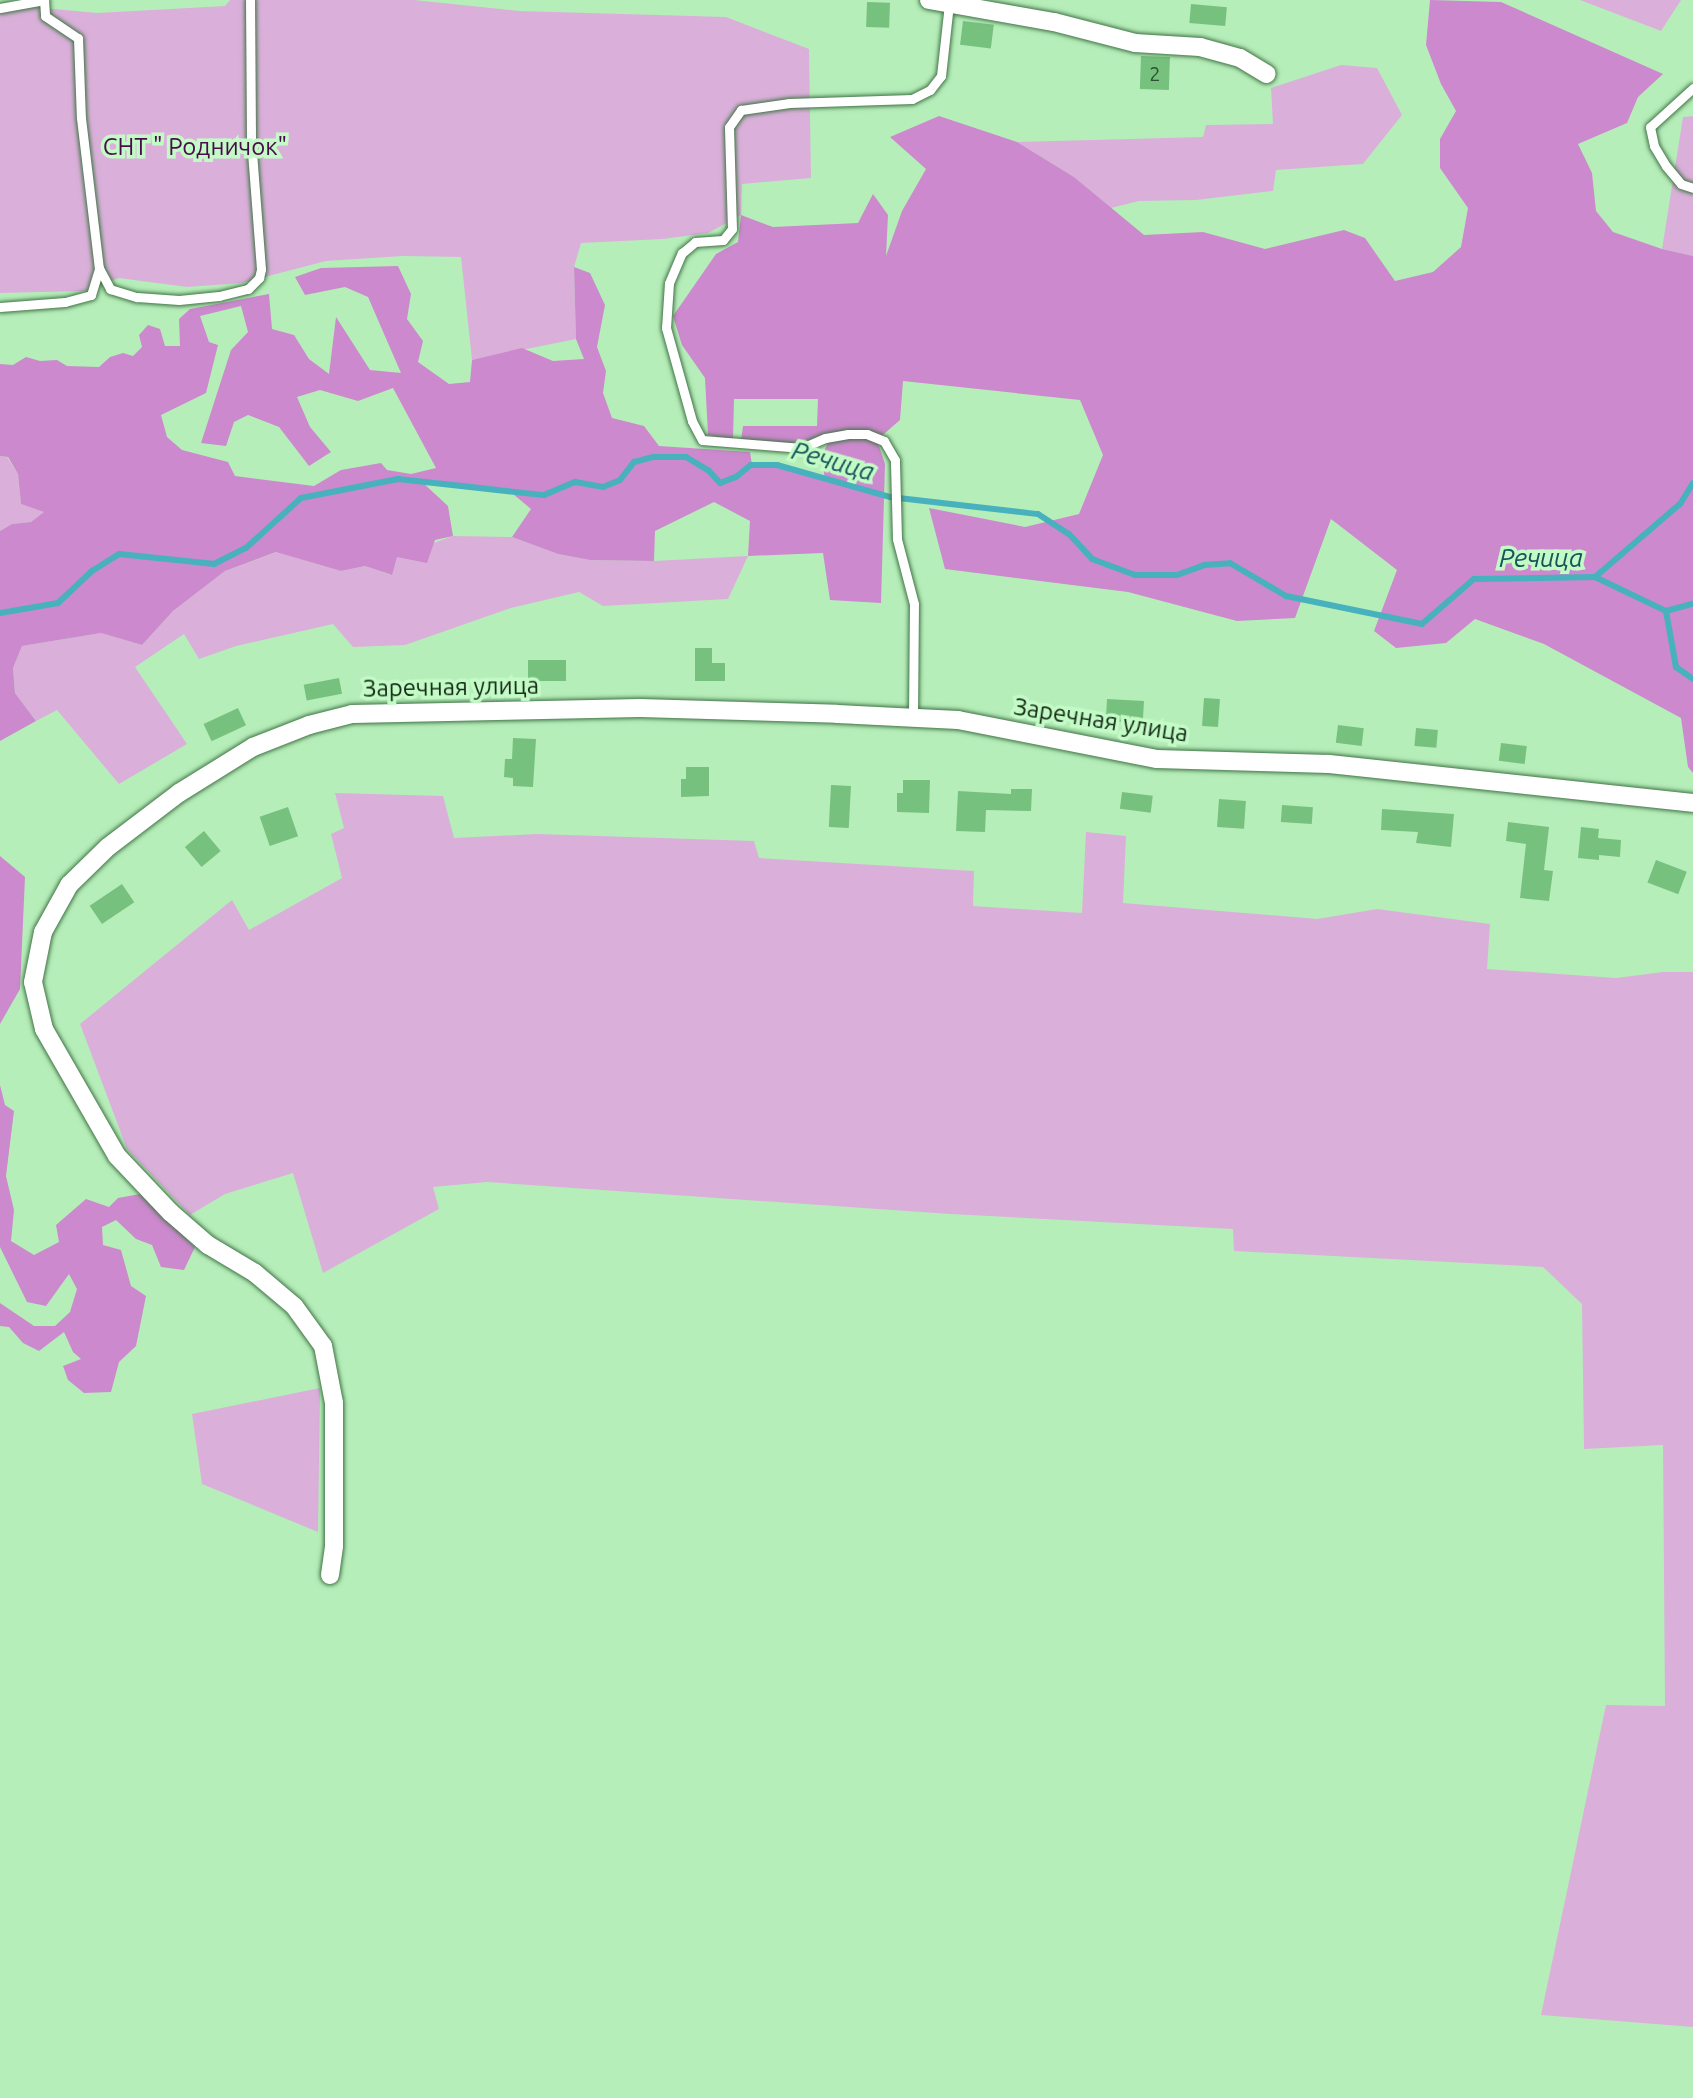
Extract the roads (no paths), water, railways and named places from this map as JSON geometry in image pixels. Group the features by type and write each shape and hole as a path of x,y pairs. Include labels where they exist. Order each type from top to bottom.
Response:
{"street":[{"path":"929,0 1054,22 1135,43 1200,47 1240,58 1267,74"},
{"name":"Заречная улица","path":"330,1575 334,1546 334,1403 323,1346 294,1306 255,1273 208,1245 170,1212 117,1156 44,1029 33,982 43,932 69,885 108,847 179,793 253,747 309,725 352,714 640,708 913,718 958,720 1157,759 1329,764 1693,803"}],"lane":[{"path":"0,8 44,0 45,16 78,38 81,118 99,268 110,289 137,297 165,299 219,296 248,289 259,278 263,262 251,139 250,0"},
{"path":"913,718 914,604 897,539 895,460 884,441 867,434 825,438 802,448 702,440 692,421 666,328 669,283 682,253 695,242 723,240 732,229 729,127 741,110 789,103 912,99 930,90 941,76 949,4"},
{"path":"1693,88 1650,127 1654,146 1666,166 1681,184 1693,188"},
{"path":"0,307 65,302 91,295 99,268"}],"waterway":[{"name":"Речица","path":"0,613 58,603 92,571 119,554 214,564 246,548 301,498 398,479 544,495 575,482 603,487 620,480 634,462 653,457 686,457 708,470 720,483 736,477 751,465 777,465 890,497 1038,514 1069,534 1092,559 1135,575 1177,575 1204,565 1230,563 1286,596 1422,624 1474,579 1595,577 1666,611 1693,604"},
{"path":"1595,577 1680,504 1693,483"},
{"name":"Речица","path":"1666,611 1676,667 1693,679"}],"park label":[{"name":"СНТ \" Родничок\"","path":"195,147"}]}
